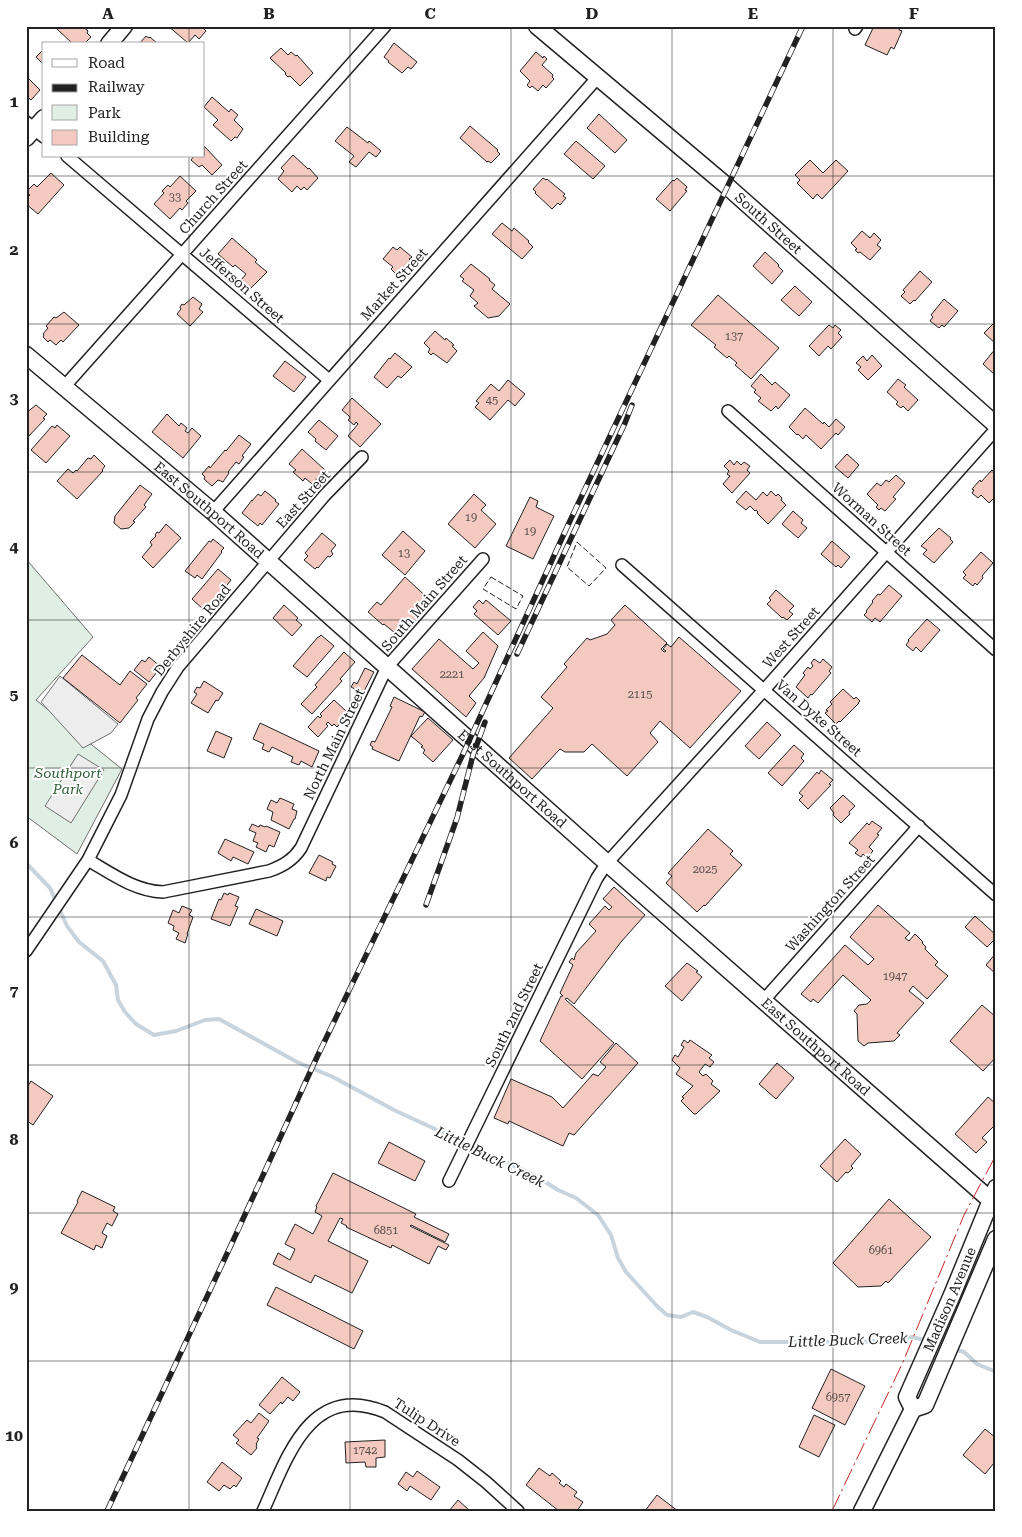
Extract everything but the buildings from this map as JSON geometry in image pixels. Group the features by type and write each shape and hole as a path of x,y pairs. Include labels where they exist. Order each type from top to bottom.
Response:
{"main road":[{"path":"111,42 124,26"},
{"name":"South Street","path":"537,26 728,187 996,425"},
{"name":"East Southport Road","path":"26,355 213,512 763,1001 994,1198"},
{"name":"Madison Avenue","path":"913,1410 907,1397 994,1198"},
{"name":"Madison Avenue","path":"862,1511 913,1410 925,1405 996,1239"}],"street":[{"name":"Church Street","path":"64,387 385,26"},
{"name":"Market Street","path":"213,512 598,77"},
{"name":"Jefferson Street","path":"68,158 329,380"},
{"name":"Worman Street","path":"728,410 996,650"},
{"name":"West Street","path":"608,863 996,429"},
{"name":"East Street","path":"268,561 325,495 362,458"},
{"name":"South Main Street","path":"387,667 483,559"},
{"name":"Derbyshire Road","path":"26,951 88,860 116,806 146,724 165,687 189,652 268,561"},
{"name":"Van Dyke Street","path":"622,565 996,894"},
{"name":"North Main Street","path":"88,860 146,891 166,892 278,868 286,864 301,848 387,667"},
{"name":"Washington Street","path":"763,1001 919,826"},
{"name":"South 2nd Street","path":"449,1181 597,878 608,863"},
{"name":"Tulip Drive","path":"263,1511 293,1446 308,1427 326,1413 342,1406 358,1405 385,1412 458,1460 518,1511"}],"green space":[{"name":"Southport Park","path":"26,559 93,637 36,700 122,769 77,854 26,816"}],"shaded area":[{"path":"60,676 118,724 111,733 83,748 41,702"},
{"path":"78,754 104,770 71,823 45,806"}],"waterway":[{"name":"Little Buck Creek","path":"26,863 50,888 67,926 79,942 103,961 116,985 118,1000 125,1012 136,1024 154,1035 176,1031 205,1020 219,1019 297,1062 333,1077 394,1110 536,1176 558,1190 576,1198 598,1215 611,1235 618,1258 626,1272 667,1315 681,1317 693,1312 760,1342 864,1342 912,1337 928,1341"},
{"name":"Little Buck Creek","path":"953,1349 964,1352 977,1364 996,1372"}],"railway":[{"path":"107,1511 317,1057 463,754 569,523 803,26"},
{"path":"517,654 632,405"},
{"path":"426,905 457,818 473,755 485,722"}],"fence":[{"path":"577,542 606,568 589,586 567,567 577,542"},
{"path":"491,577 523,596 516,609 483,589 491,577"}],"power":[{"path":"832,1511 903,1362 964,1215 996,1155"}]}
